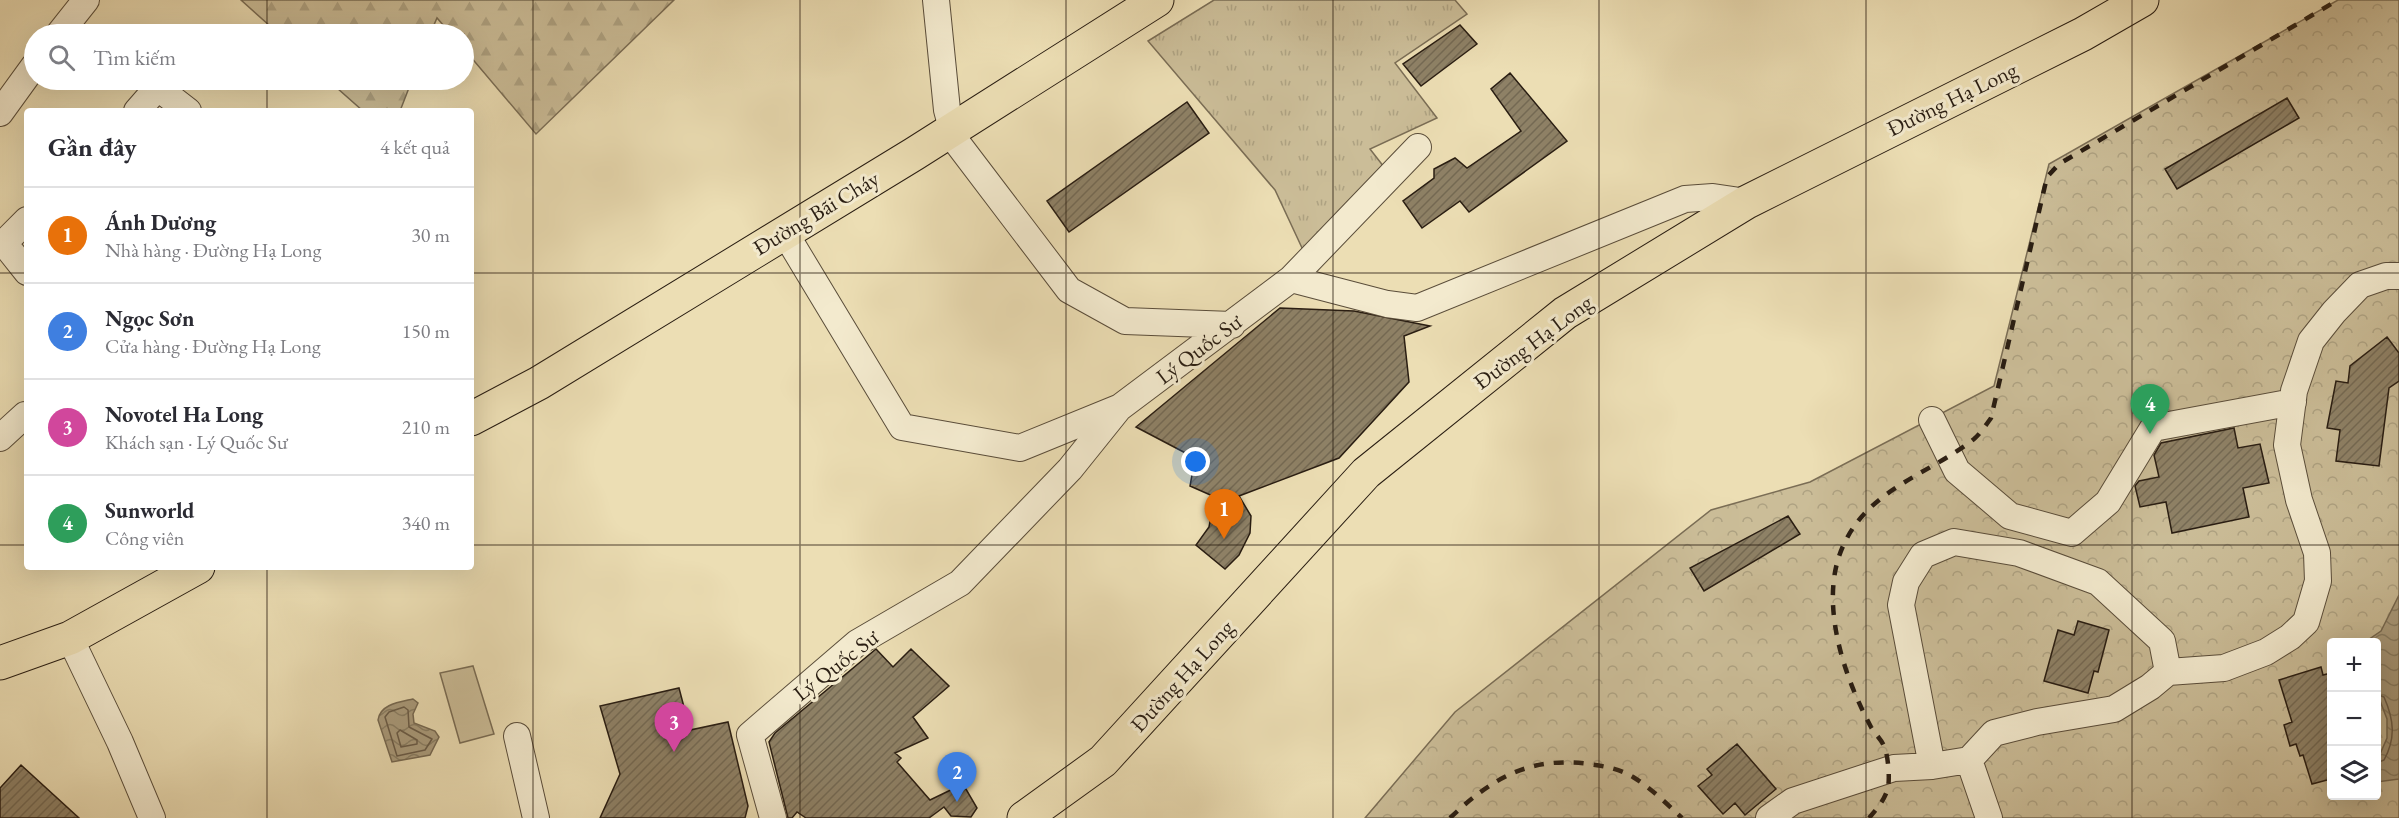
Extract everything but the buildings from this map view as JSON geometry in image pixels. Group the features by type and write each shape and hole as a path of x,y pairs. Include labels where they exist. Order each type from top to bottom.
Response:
{"main road":[{"name":"Đường Bãi Cháy","path":"474,417 539,383 1157,0"},
{"name":"Đường Hạ Long","path":"1025,817 1103,762 1366,472 1565,313 1747,202 2083,34 2142,0"},
{"path":"4,655 70,638 188,570"}],"street":[{"path":"74,24 86,0"},
{"path":"936,0 947,110 958,145 1069,290 1125,321 1232,325"},
{"path":"0,113 24,80"},
{"path":"139,108 149,90"},
{"path":"162,90 184,108"},
{"name":"Lý Quốc Sư","path":"773,818 750,735 857,643 960,583 1070,469 1119,408 1291,279 1418,147"},
{"path":"1291,279 1387,304 1417,308 1685,200 1713,197 1747,202"},
{"path":"24,223 2,242 24,268"},
{"path":"785,232 902,427 1020,447 1119,408"},
{"path":"1769,818 1793,801 1894,768 1932,766 1969,760 1994,733 2037,722 2114,709 2150,687 2168,672 2224,668 2266,651 2290,637 2306,622 2318,581 2317,553 2299,500 2287,445 2293,402 2311,341 2360,285 2386,276 2399,276"},
{"path":"1932,420 1957,471 2010,516 2072,533 2108,502 2153,428 2293,402"},
{"path":"0,438 24,416"},
{"path":"1932,766 1901,605 1906,582 1923,555 1954,543 2019,553 2098,582 2162,641 2168,672"},
{"path":"70,638 120,742 152,818"},
{"path":"516,736 536,818"},
{"path":"1969,760 1989,818"}],"green space":[{"path":"241,0 674,0 536,134 474,61 474,24 442,24 437,18 434,24 268,24"},
{"path":"1214,0 1455,0 1467,14 1395,63 1437,118 1370,149 1384,167 1303,250 1275,190 1148,41"},
{"path":"2338,0 2399,0 2399,818 1365,818 1455,712 1711,510 1810,482 1994,386 2049,164"},
{"path":"339,90 408,90 401,108 360,108"},
{"path":"473,666 494,734 460,743 440,673"}],"water":[{"path":"2399,595 2399,779 2381,781 2381,752 2387,738 2387,719 2381,703 2381,638 2371,638 2381,631"},
{"path":"413,699 418,703 413,714 414,723 435,731 439,737 430,755 392,762 378,720 382,710 387,707"}],"railway":[{"path":"1869,818 1887,791 1888,760 1883,743 1871,727 1851,684 1843,660 1833,610 1833,586 1837,562 1857,522 1871,507 1887,494 1974,439 1991,418 2047,177 2059,164 2338,0"},
{"path":"1450,818 1481,792 1513,773 1548,763 1568,762 1600,766 1628,774 1640,781 1682,818"}],"place":[{"name":"Sunworld","path":"2150,434"},
{"name":"Ánh Dương","path":"1224,539"},
{"name":"Novotel Ha Long","path":"674,752"},
{"name":"Ngọc Sơn","path":"957,802"}]}
